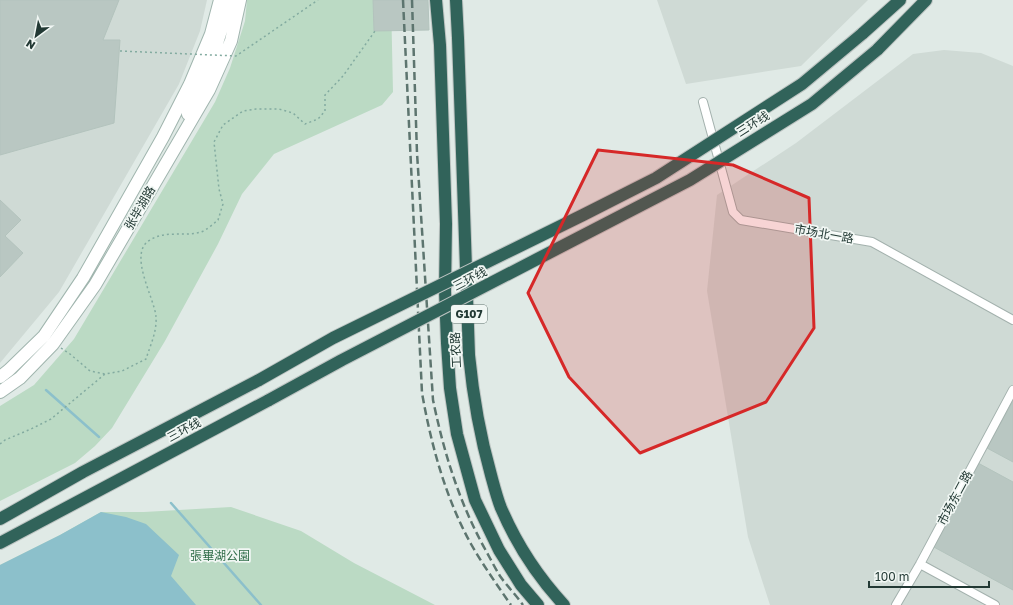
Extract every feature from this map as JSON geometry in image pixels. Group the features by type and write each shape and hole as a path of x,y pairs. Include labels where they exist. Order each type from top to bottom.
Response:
{"highway":[{"name":"工农路","path":"436,0 440,45 446,224 445,291 447,343 450,388 457,434 475,500 498,550 521,585 538,605"},
{"name":"工农路","path":"456,0 469,355 472,391 484,450 500,507 524,553 564,605"},
{"name":"三环线","path":"0,519 83,472 258,380 333,338 656,178 802,84 900,0"},
{"name":"三环线","path":"0,543 349,356 690,180 812,104 877,50 926,0"}],"main road":[{"name":"张毕湖路","path":"0,377 44,336 84,278 190,84 211,34 220,0"},
{"path":"180,140 189,111 219,40 230,0"},
{"name":"张毕湖路","path":"0,392 20,378 54,344 95,285 209,90 231,41 240,0"}],"street":[{"name":"市场北一路","path":"703,102 733,212 741,220 872,242 1013,320"},
{"name":"市场东二路","path":"896,605 920,564 1013,390"},
{"path":"920,564 995,605"}],"path":[{"path":"120,51 236,56 318,0"},
{"path":"54,344 70,354 90,371 105,374 122,371 146,359 155,332 156,317 142,268 141,250 148,240 160,235 179,235 202,232 218,220 223,204 218,182 214,142 223,125 243,111 256,109 279,109 294,114 305,124 318,119 324,111 326,95 343,76 375,31"},
{"path":"0,444 5,440 51,419 105,374"}],"highlighted area":[{"path":"598,150 733,165 809,198 814,328 766,402 640,453 569,377 528,293"}],"shaded area":[{"path":"0,0 207,0 200,31 179,84 59,292 0,363"},
{"path":"657,0 868,0 801,66 686,84"},
{"path":"944,50 981,53 1013,66 1013,605 770,605 748,537 707,291 717,195 796,143 913,54"}],"green space":[{"path":"247,0 391,0 393,92 382,105 274,154 242,194 218,244 165,341 112,428 95,446 75,463 0,501 0,406 34,385 74,339 215,102 230,68 245,21"},
{"name":"張畢湖公園","path":"231,507 301,531 354,563 435,605 0,605 0,565 60,535 101,512 144,512"}],"water":[{"path":"101,512 126,517 146,524 179,555 171,576 196,605 0,605 0,565 60,535"}],"building":[{"path":"0,0 119,0 103,40 120,40 114,123 0,155"},
{"path":"373,0 428,0 429,30 374,31"},
{"path":"0,200 21,220 5,236 23,253 0,277"},
{"path":"1013,401 1013,462 987,448"},
{"path":"978,463 1013,482 1013,590 932,546"}],"waterway":[{"path":"46,390 99,437"},
{"path":"171,503 261,605"}],"railway":[{"path":"403,0 422,393 430,432 446,489 471,544 511,605"},
{"path":"412,0 417,153 433,400 447,458 467,513 498,573 523,605"}]}
